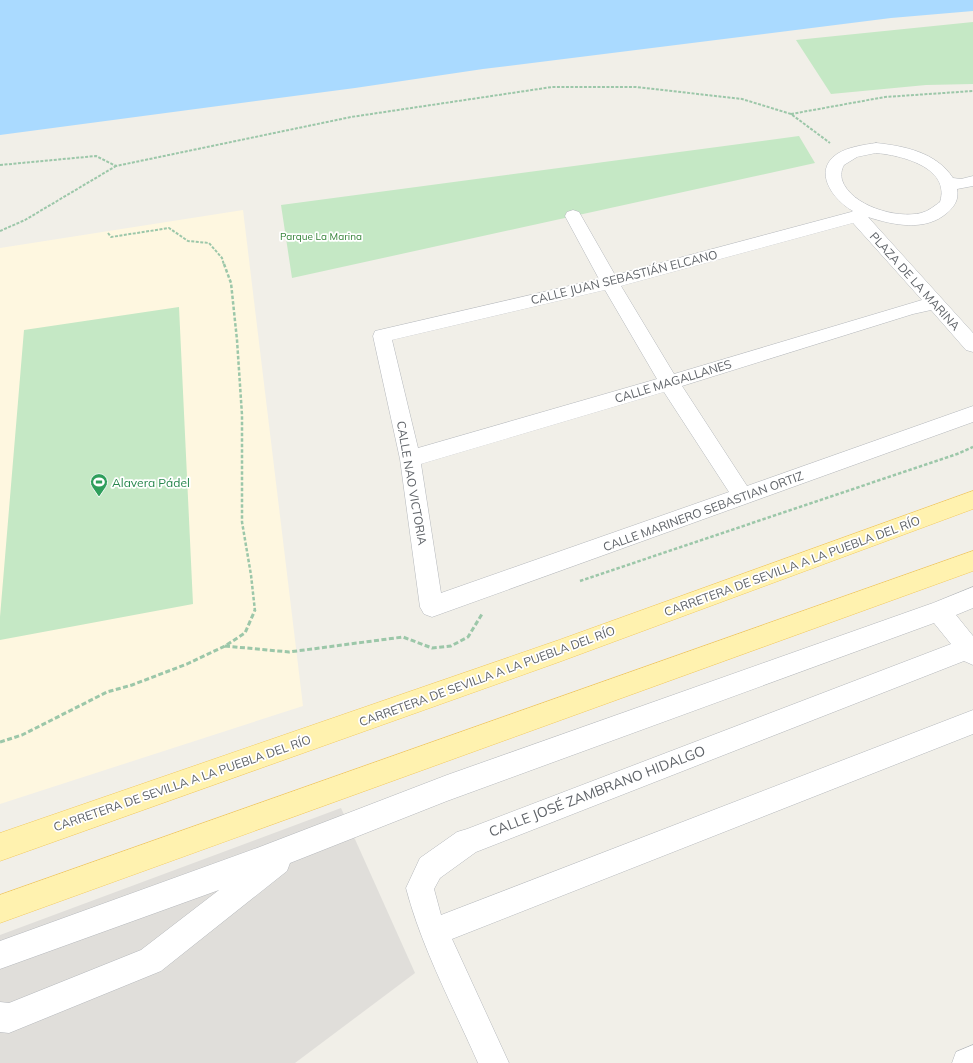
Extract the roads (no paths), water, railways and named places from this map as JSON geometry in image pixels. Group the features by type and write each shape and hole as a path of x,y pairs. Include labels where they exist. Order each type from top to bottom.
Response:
{"main road":[{"name":"CARRETERA DE SEVILLA A LA PUEBLA DEL RÍO","path":"0,847 559,651 973,500"},
{"path":"0,910 973,561"}],"street":[{"path":"876,148 912,154 964,186 950,194 946,205 936,213 921,218 902,220 860,213 839,192 834,182 834,171 838,162 846,155 860,150 876,148"},
{"name":"CALLE JUAN SEBASTIÁN ELCANO","path":"382,336 609,283 860,213"},
{"name":"PLAZA DE LA MARINA","path":"860,213 973,346"},
{"path":"573,216 609,283 669,383 729,472 744,497"},
{"name":"CALLE MAGALLANES","path":"410,459 669,383 912,308 936,303"},
{"name":"CALLE NAO VICTORIA","path":"382,336 410,459 432,608"},
{"name":"CALLE MARINERO SEBASTIAN ORTIZ","path":"432,608 973,414"},
{"path":"0,955 294,848 447,788 939,612 973,597"},
{"path":"939,612 972,650"},
{"name":"CALLE JOSÉ ZAMBRANO HIDALGO","path":"494,1063 428,917 420,888 430,868 467,842 972,650"},
{"path":"434,932 973,722"},
{"path":"0,1017 9,1018 151,961 294,848"},
{"path":"967,1063 973,1060"}],"water":[{"path":"0,0 973,0 973,11 891,18 483,69 355,88 0,135"}],"place":[{"name":"Alavera Pádel","path":"99,497"}],"park label":[{"name":"Parque La Marina","path":"321,236"}]}
